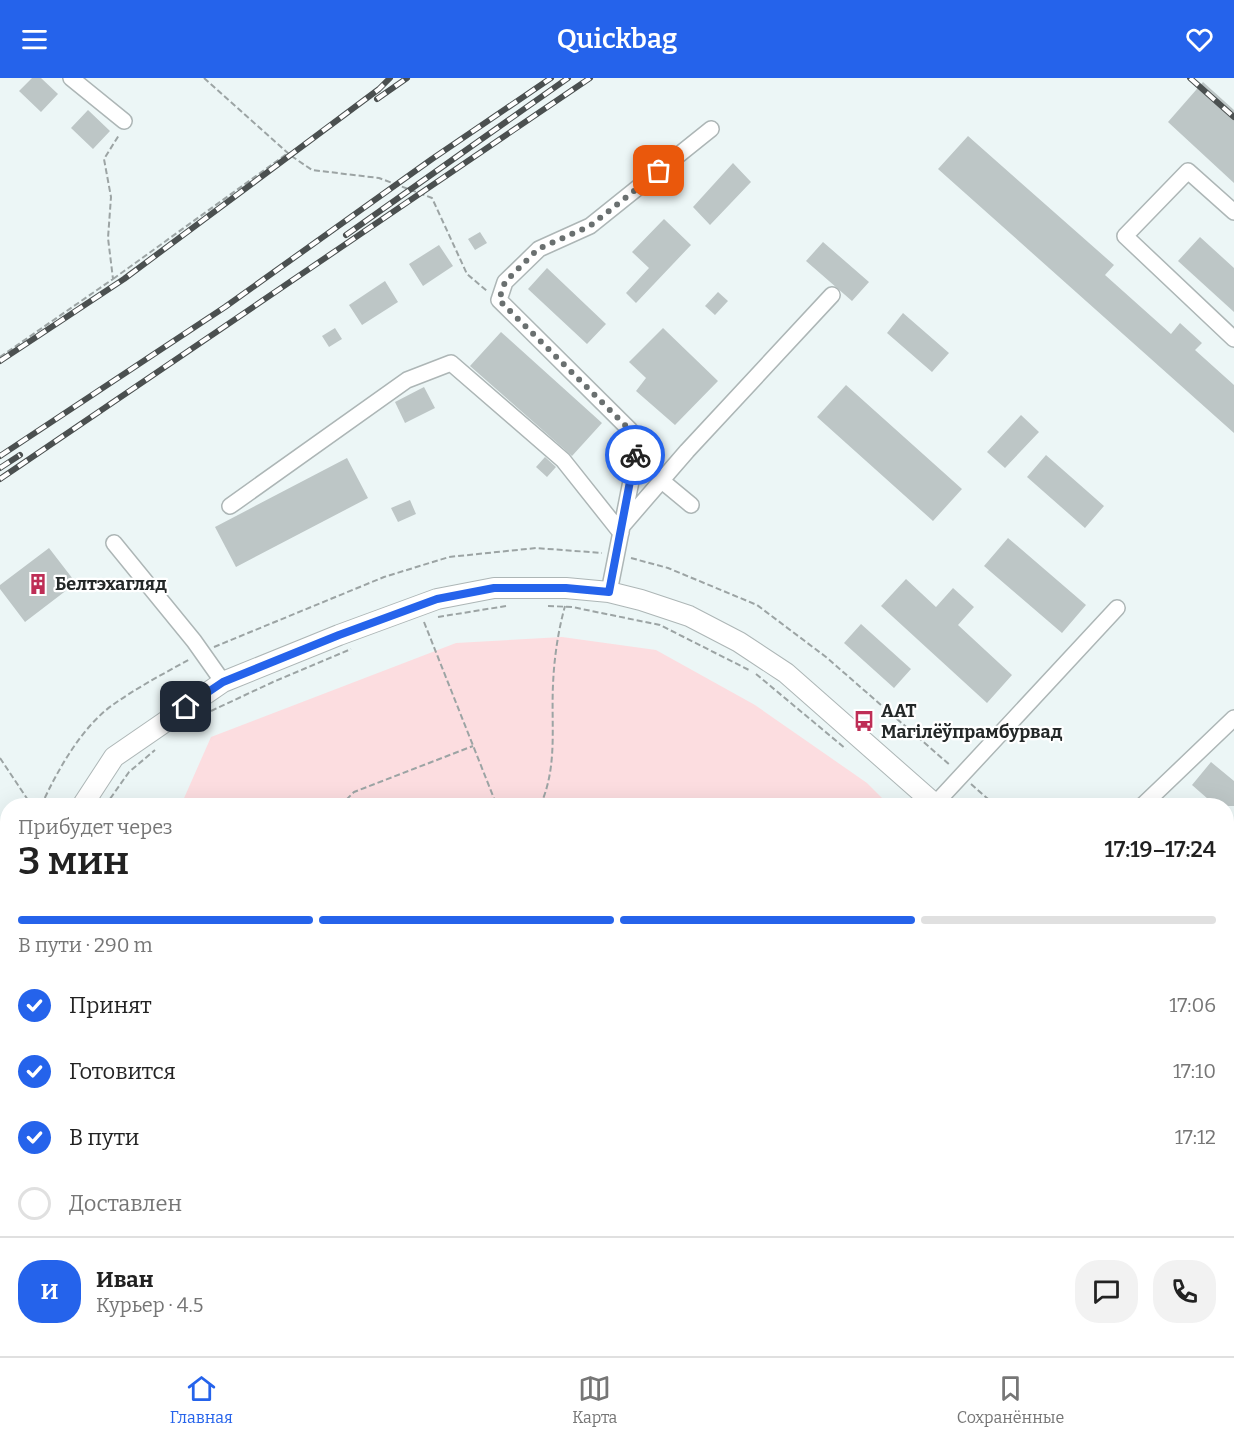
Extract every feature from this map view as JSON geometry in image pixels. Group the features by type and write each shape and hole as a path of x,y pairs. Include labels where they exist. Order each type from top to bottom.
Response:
{"main road":[{"path":"87,798 114,757 223,682 339,635 437,599 494,588 566,588 609,592 641,600 689,616 739,642 786,674 928,798"}],"street":[{"path":"71,78 124,122"},
{"path":"609,592 636,456 630,430 499,300 505,282 538,249 590,226 711,129"},
{"path":"1234,212 1188,171 1125,236 1234,339"},
{"path":"622,529 662,481 832,295"},
{"path":"230,506 407,380 451,363 563,460 622,529"},
{"path":"662,481 691,505"},
{"path":"114,543 223,682"},
{"path":"942,798 1116,608"},
{"path":"1150,798 1234,718"}],"path":[{"path":"204,78 288,153 312,170 379,178 432,198 467,274 499,300"},
{"path":"113,279 108,238 111,197 104,159 123,130 124,122"},
{"path":"0,357 288,153"},
{"path":"45,798 69,753 112,704 201,652 384,577 449,557 536,548 616,554 668,568 757,604 826,657 987,798"},
{"path":"434,618 512,604"},
{"path":"544,606 565,606 660,625 753,672 849,752"},
{"path":"542,798 553,760 553,684 565,606"},
{"path":"423,620 493,798"},
{"path":"211,711 359,646"},
{"path":"348,798 354,792 473,746"},
{"path":"111,798 129,772 155,750"},
{"path":"0,758 27,798"}],"shaded area":[{"path":"562,637 656,650 755,705 867,783 882,798 184,798 211,737 456,643"}],"building":[{"path":"32,78 41,78 58,94 41,112 19,91"},
{"path":"1203,82 1234,110 1234,183 1168,122"},
{"path":"88,110 110,131 93,149 71,128"},
{"path":"968,136 1114,265 1105,275 1171,334 1180,323 1202,343 1195,350 1234,385 1234,433 938,169"},
{"path":"733,163 751,182 710,225 693,207"},
{"path":"664,219 691,245 636,303 626,293 649,268 632,252"},
{"path":"480,232 487,243 475,250 468,239"},
{"path":"1200,237 1234,268 1234,312 1178,261"},
{"path":"823,242 869,282 852,301 806,261"},
{"path":"439,245 453,266 423,286 409,264"},
{"path":"547,268 606,324 587,344 528,289"},
{"path":"385,281 398,302 362,325 349,305"},
{"path":"718,292 728,301 715,315 705,306"},
{"path":"903,313 949,353 932,372 887,333"},
{"path":"335,328 342,339 329,347 322,336"},
{"path":"663,328 718,381 675,425 636,391 646,378 629,362"},
{"path":"501,332 602,423 572,456 470,366"},
{"path":"846,385 962,489 933,521 817,417"},
{"path":"424,387 435,408 405,423 395,402"},
{"path":"1021,415 1039,432 1005,468 987,452"},
{"path":"1046,455 1104,506 1085,528 1027,477"},
{"path":"545,457 556,467 547,477 536,467"},
{"path":"347,458 368,498 236,567 215,527"},
{"path":"410,500 416,514 398,522 391,508"},
{"path":"1008,538 1086,605 1062,633 984,566"},
{"name":"Белтэхагляд","path":"49,548 76,583 25,622 0,589 0,585"},
{"path":"906,579 936,607 953,588 974,607 958,625 1012,675 987,703 881,606"},
{"path":"861,624 911,669 894,688 844,643"},
{"path":"1211,762 1234,781 1234,798 1207,798 1192,785"}],"railway":[{"path":"0,361 124,279 379,89 390,78"},
{"path":"377,99 407,78"},
{"path":"0,456 225,307 432,159 551,78"},
{"path":"346,235 568,78"},
{"path":"0,479 590,78"},
{"path":"1190,78 1234,117"},
{"path":"0,468 20,455"}],"way so far":[{"path":"635,455 630,430 499,300 505,282 538,249 590,226 659,171"}],"place":[{"name":"Белтэхагляд","path":"38,584"},
{"name":"ААТ Магілёўпрамбурвад","path":"864,721"}],"route":[{"path":"186,707 223,682 339,635 437,599 494,588 566,588 609,592 635,455"}]}
